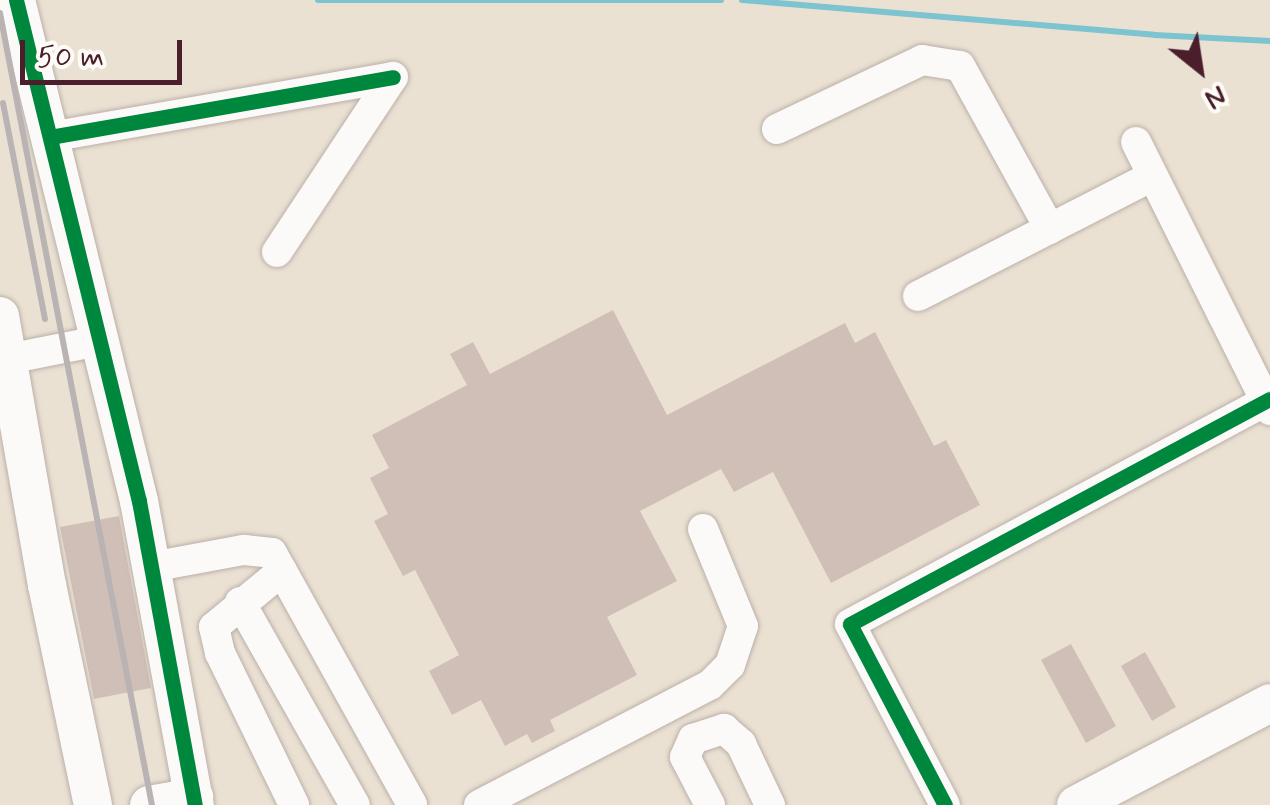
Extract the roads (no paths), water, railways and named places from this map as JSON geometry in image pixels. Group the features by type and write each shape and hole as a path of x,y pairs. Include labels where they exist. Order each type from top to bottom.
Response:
{"main road":[{"path":"16,0 103,340 195,801 149,805"},
{"path":"0,316 4,358 39,546 93,805"},
{"path":"1076,805 1270,703"}],"street":[{"path":"778,129 922,60 960,66 1050,229"},
{"path":"50,138 393,77 277,252"},
{"path":"945,805 850,624 1268,404 1136,142"},
{"path":"918,296 1152,176"},
{"path":"4,358 103,340"},
{"path":"479,805 710,685 730,665 743,626 703,529"},
{"path":"151,566 244,550 272,553 412,805"},
{"path":"282,571 214,627 220,653 294,805"},
{"path":"240,602 355,805"},
{"path":"710,805 686,756 693,739 724,728 741,744 770,805"}],"waterway":[{"path":"318,0 721,0"},
{"path":"742,0 1270,41"}],"railway":[{"path":"0,13 152,805"},
{"path":"3,103 45,319"}]}
